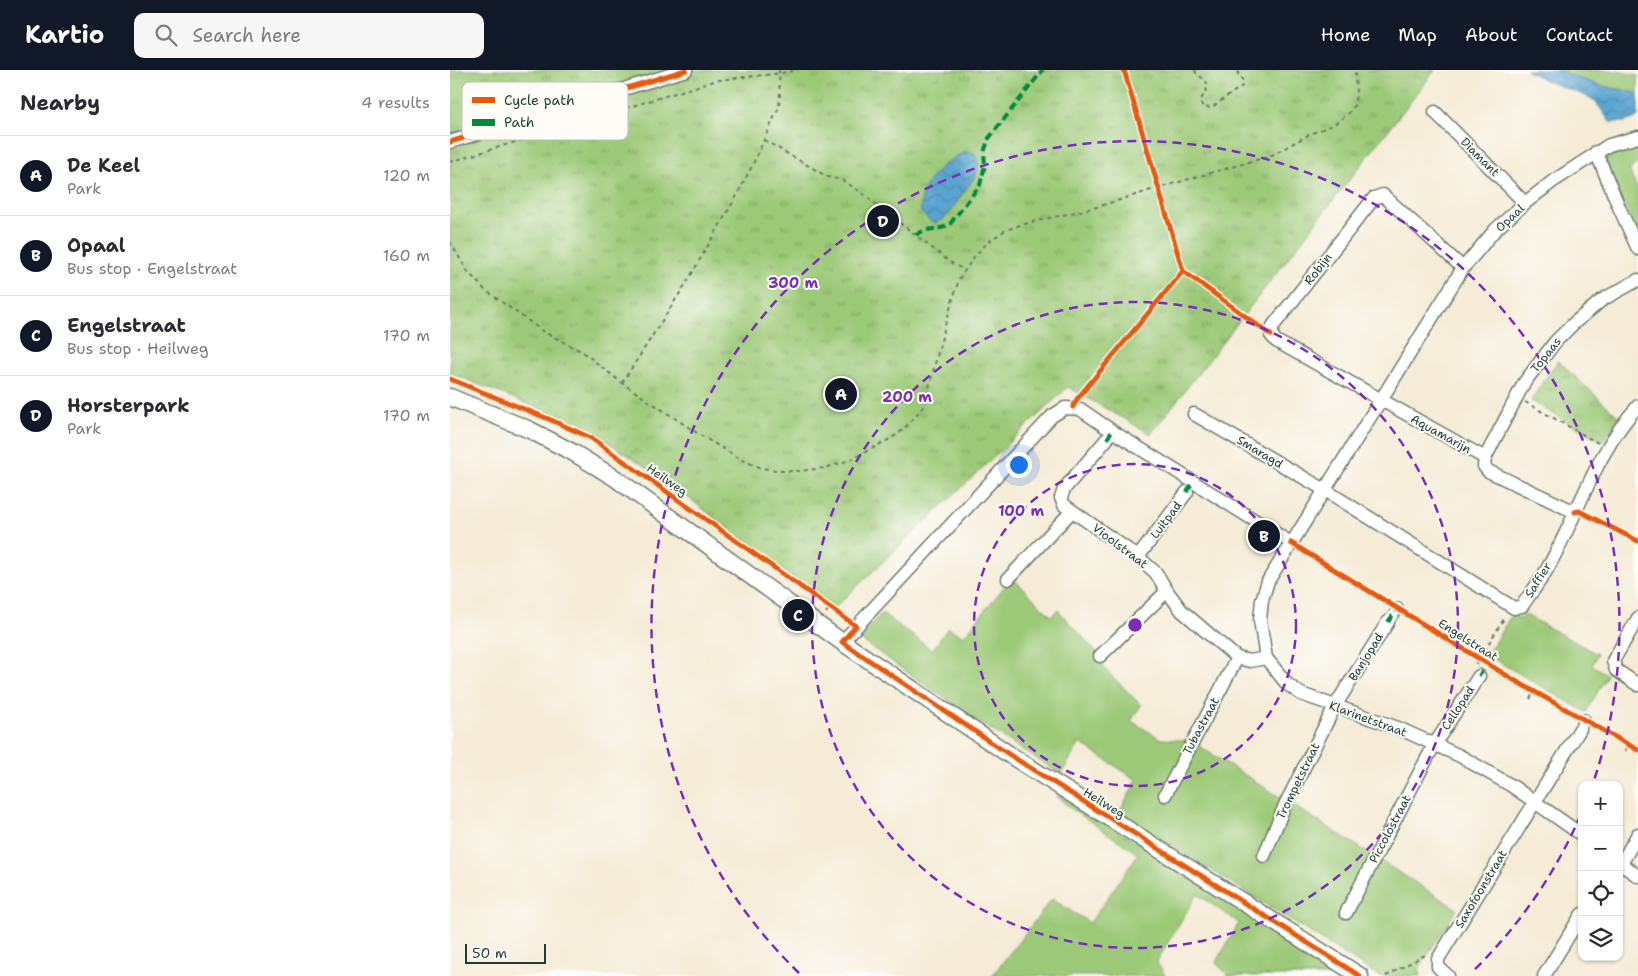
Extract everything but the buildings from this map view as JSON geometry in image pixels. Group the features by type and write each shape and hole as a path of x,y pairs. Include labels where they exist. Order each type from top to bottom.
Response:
{"street":[{"path":"628,88 686,70"},
{"name":"Diamant","path":"1435,112 1525,202"},
{"name":"Opaal","path":"1291,543 1463,268 1495,230 1525,202 1596,152 1609,144 1638,137"},
{"path":"450,142 462,138"},
{"path":"1596,152 1618,207 1638,249"},
{"name":"Robijn","path":"1380,400 1276,341 1271,335 1273,326 1374,198 1382,195 1463,268"},
{"name":"Topaas","path":"1485,458 1524,383 1555,342 1602,300 1638,280"},
{"name":"Heilweg","path":"450,397 530,430 574,453 615,478 842,642 1010,755 1360,976"},
{"name":"Aquamarijn","path":"1380,400 1485,458 1484,466 1488,471 1575,512"},
{"name":"Saffier","path":"1325,490 1514,608 1522,606 1546,571 1607,448 1626,419 1638,406"},
{"path":"842,642 1052,416 1065,408 1073,407 1080,409 1110,435 1190,487 1291,543"},
{"name":"Smaragd","path":"1194,414 1325,490"},
{"path":"1008,579 1072,511 1064,505 1061,498 1064,489 1110,435"},
{"name":"Luitpad","path":"1138,557 1190,487"},
{"name":"Vioolstraat","path":"1072,511 1138,557 1156,574 1182,611 1236,658"},
{"name":"Klarinetstraat","path":"1291,543 1268,581 1262,600 1260,620 1266,658 1287,684 1301,694 1398,728 1477,766 1535,801 1578,832"},
{"path":"1100,656 1167,591"},
{"name":"Banjopad","path":"1335,706 1398,608"},
{"path":"1638,618 1613,661 1616,670 1638,685"},
{"path":"1236,658 1250,661 1266,658"},
{"name":"Tubastraat","path":"1165,795 1236,658"},
{"name":"Cellopad","path":"1434,745 1480,669"},
{"name":"Trompetstraat","path":"1264,856 1285,805 1335,706"},
{"name":"Saxofoonstraat","path":"1438,959 1582,724"},
{"name":"Piccolostraat","path":"1346,913 1434,745"},
{"path":"1623,858 1638,834"},
{"path":"1623,865 1638,876"},
{"path":"1544,976 1581,916"},
{"path":"1438,959 1438,967 1448,976"}],"path":[{"path":"622,383 687,282 736,197 778,109 780,100 780,70"},
{"path":"628,107 714,81 780,74 798,70"},
{"path":"1195,70 1206,81 1208,86 1200,102 1203,107 1211,108 1242,86 1242,79 1238,76 1238,70"},
{"path":"450,242 468,272 484,290 544,332 583,352 622,383 700,435 744,461 762,468 782,471 799,471 834,465 850,460 892,438 924,406 952,298 964,270 988,242 1020,225 1097,207 1270,156 1312,133 1333,125 1348,113 1354,106 1356,94 1355,70"},
{"path":"450,162 522,140"},
{"path":"764,140 828,177 842,180 859,191 950,262 964,270"},
{"path":"1156,181 1161,197"},
{"path":"1517,397 1607,448"},
{"path":"822,602 836,612"},
{"path":"1480,669 1479,659 1511,606"},
{"path":"1528,687 1543,696"},
{"path":"1530,699 1534,691"},
{"path":"1621,740 1631,746 1625,751"},
{"path":"1386,976 1425,955 1438,959"}],"green space":[{"path":"450,70 1435,70 1151,434 1068,387 833,609 660,476 585,427 450,373"},
{"path":"1555,70 1613,70 1635,75 1638,76 1638,94 1599,85"},
{"path":"1638,141 1638,163 1630,169 1631,176 1638,190 1638,233 1605,162 1606,153"},
{"path":"1558,361 1619,417 1603,442 1531,401"},
{"path":"1015,580 1051,616 1058,610 1101,657 1104,668 1141,705 1131,721 1161,739 1191,741 1457,909 1419,968 1421,976 1379,976 1119,812 1137,780 1080,743 1061,774 976,720 858,638 882,613 932,650 948,628 964,636 1004,587"},
{"path":"1512,614 1520,619 1524,614 1597,654 1592,665 1607,675 1586,712 1487,655"},
{"path":"1055,795 1072,802 1350,976 1229,976 1216,963 1239,923 1197,894 1158,959 1157,963 1164,976 992,976 1052,899 1090,923 1138,854 1070,808"}],"water":[{"path":"1526,70 1555,70 1599,85 1638,94 1638,117 1625,122 1610,122 1596,102 1589,97 1547,81"},
{"path":"462,129 462,131 450,135 450,133"},
{"path":"965,152 973,152 977,158 977,173 944,219 931,222 921,212 923,192 933,175 940,168"}],"marked path":[{"path":"916,235 920,232 942,228 950,224 980,185 985,165 984,152 989,138 1043,70"},
{"path":"1107,439 1112,431"},
{"path":"1187,492 1193,482"},
{"path":"1388,622 1398,608"},
{"path":"1479,676 1482,671"}],"cycle path":[{"path":"628,88 686,70"},
{"path":"1124,70 1183,271 1271,335"},
{"path":"450,142 462,138"},
{"path":"1073,407 1077,399 1183,271"},
{"path":"450,379 591,438 856,626 842,642 1010,755 1360,976"},
{"path":"1575,512 1579,511 1638,541"},
{"name":"Engelstraat","path":"1291,543 1514,680 1638,750"}],"place":[{"name":"Horsterpark","path":"883,221"},
{"name":"De Keel","path":"841,394"},
{"name":"Opaal","path":"1264,536"},
{"name":"Engelstraat","path":"798,615"}]}
